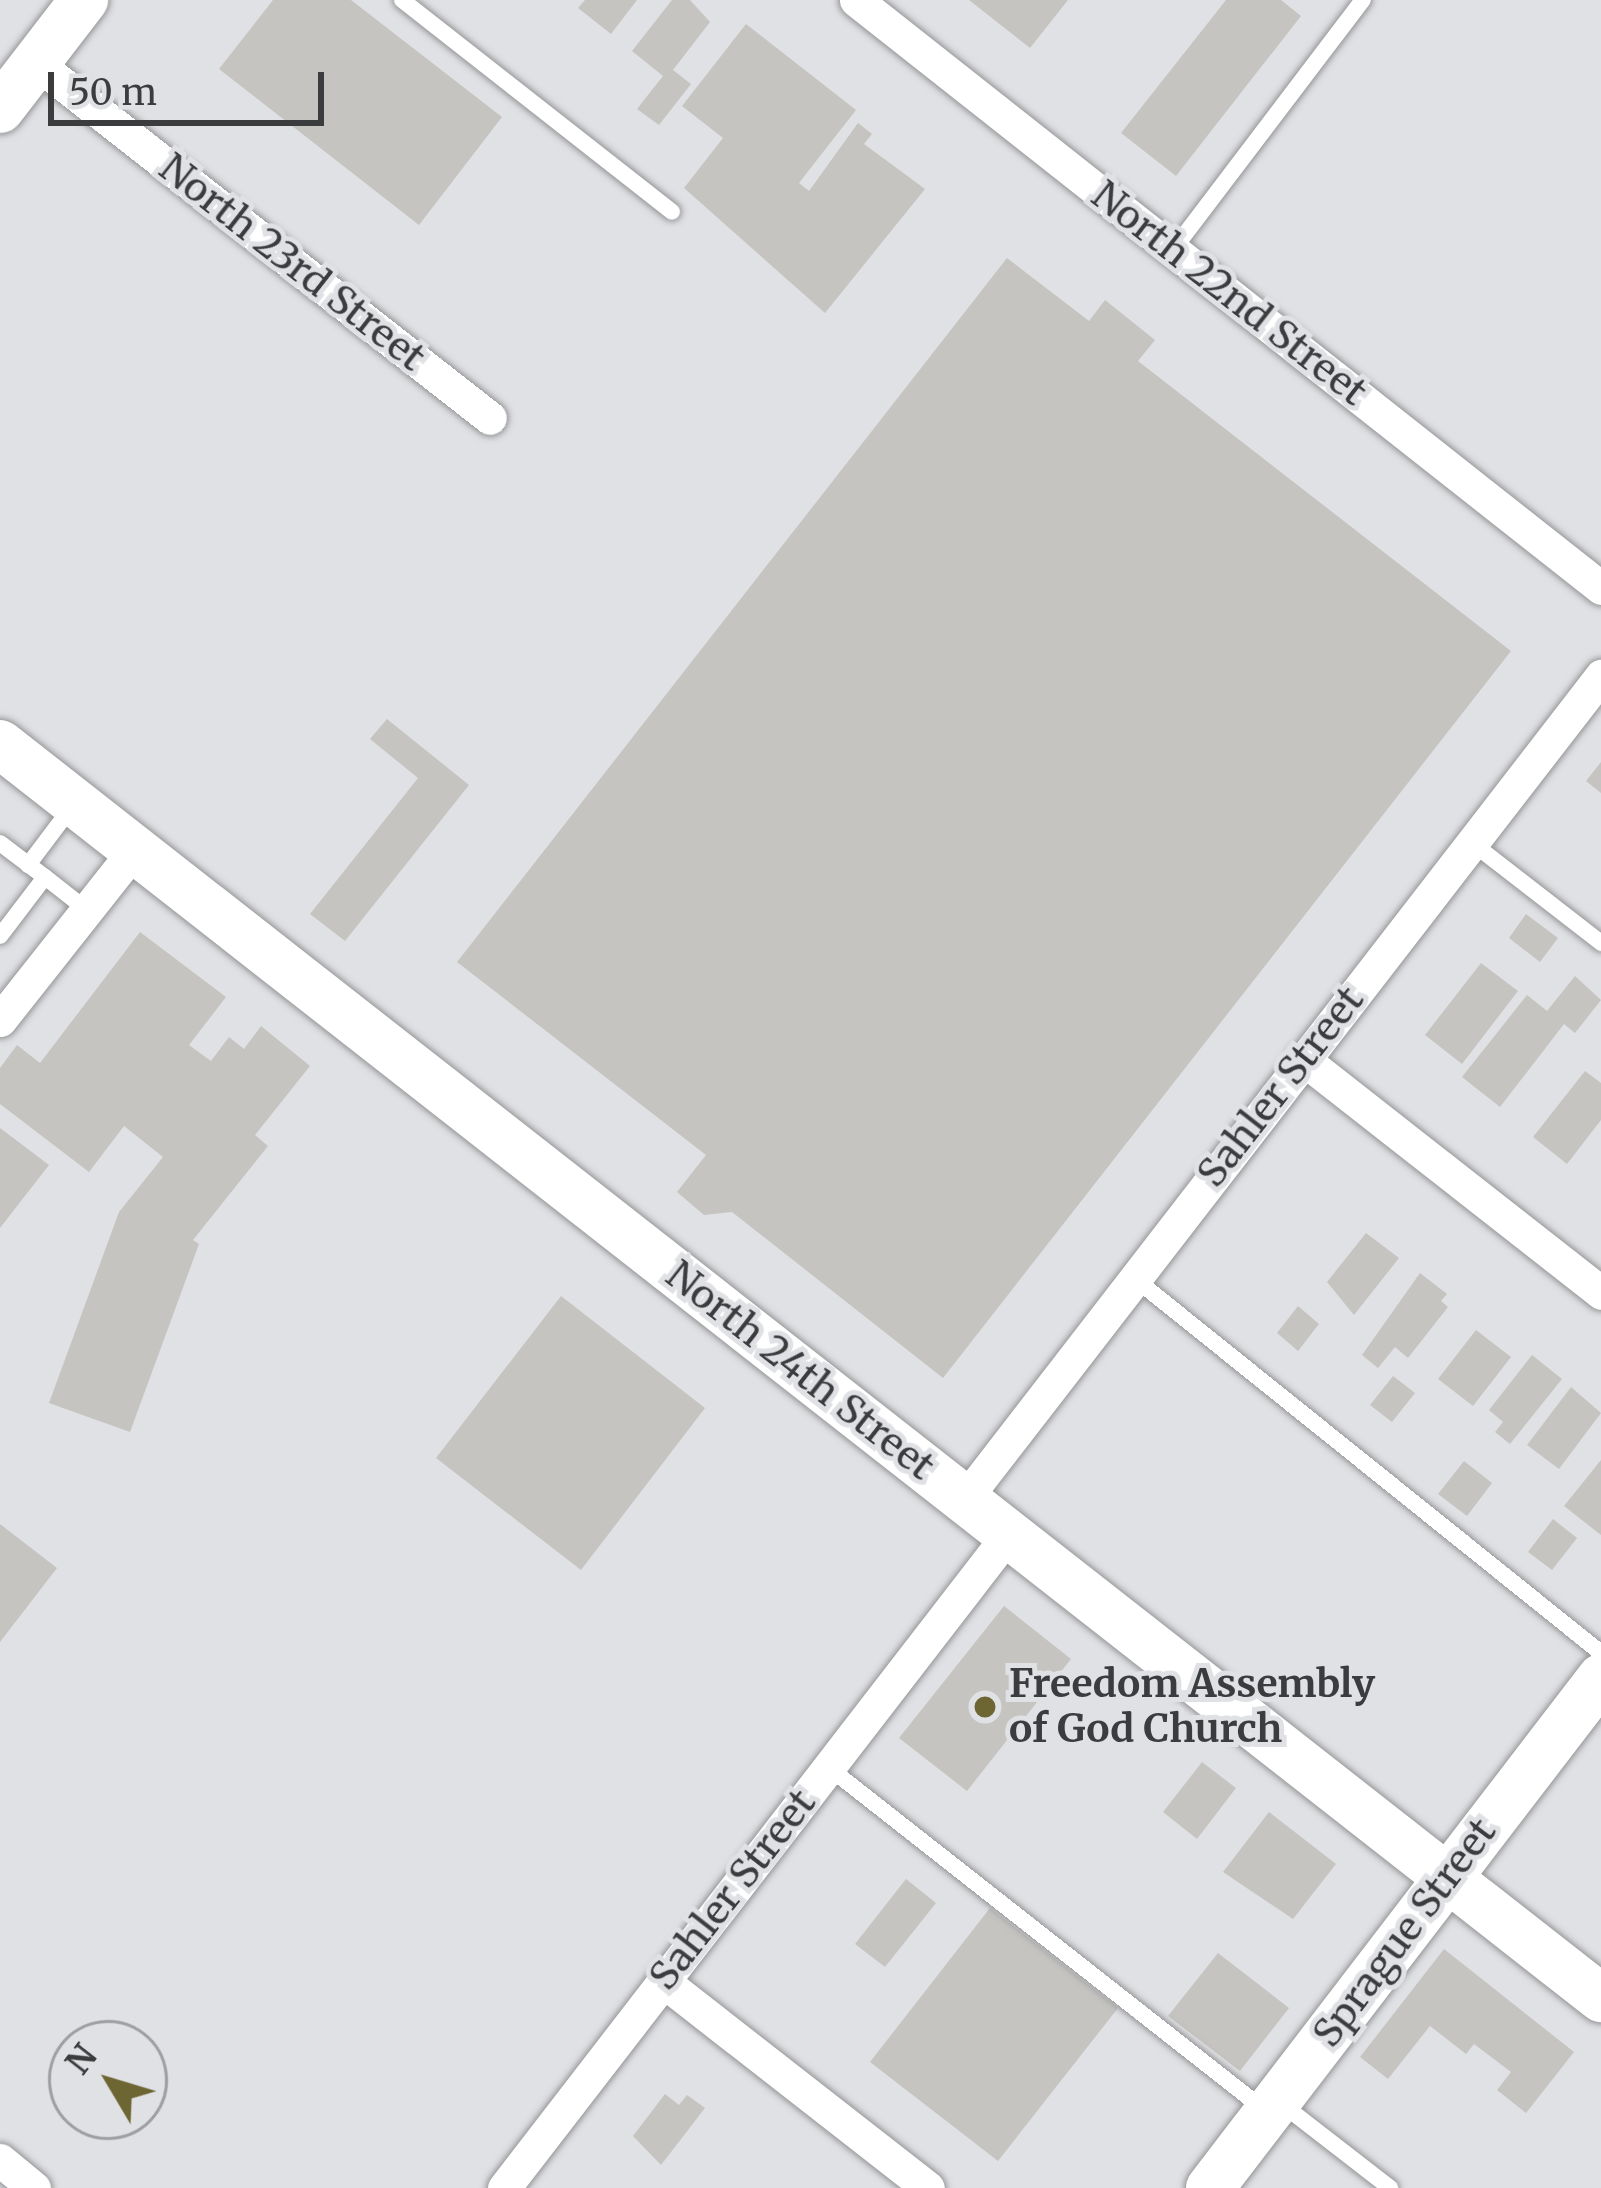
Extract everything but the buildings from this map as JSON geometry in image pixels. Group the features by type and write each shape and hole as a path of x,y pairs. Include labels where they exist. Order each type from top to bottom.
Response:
{"main road":[{"path":"0,109 73,4"},
{"name":"North 24th Street","path":"3,752 135,848 1601,1998"},
{"name":"Sprague Street","path":"1210,2188 1601,1678"}],"street":[{"name":"North 22nd Street","path":"856,0 1601,588"},
{"name":"North 23rd Street","path":"36,63 490,418"},
{"name":"Sahler Street","path":"964,1500 1601,676"},
{"path":"5,1004 135,848"},
{"path":"1303,1059 1601,1293"},
{"name":"Sahler Street","path":"504,2188 1008,1535"},
{"path":"663,1982 928,2188"}],"lane":[{"path":"402,0 673,212"},
{"path":"1173,250 1363,0"},
{"path":"28,865 76,803"},
{"path":"1471,842 1601,944"},
{"path":"0,844 87,910"},
{"path":"0,936 44,877"},
{"path":"1134,1278 1601,1653"},
{"path":"828,1767 1273,2106 1390,2188"}],"place":[{"name":"Freedom Assembly of God Church","path":"985,1707"}]}
